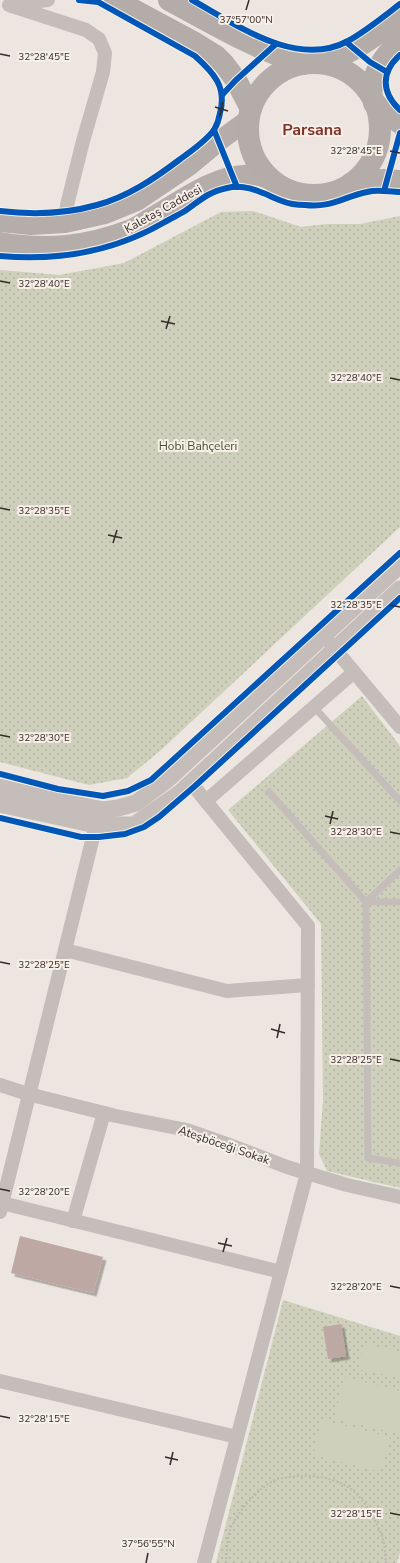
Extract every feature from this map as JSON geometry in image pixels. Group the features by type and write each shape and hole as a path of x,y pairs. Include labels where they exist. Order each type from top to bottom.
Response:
{"main road":[{"path":"116,0 216,56 236,80 250,114"},
{"path":"169,0 278,56 313,63 342,68 358,79 372,99 378,113 380,133 376,152 366,170 352,183 334,192 314,195 295,192 277,183 263,171 254,155 249,137 250,114 257,96 266,84 276,75 289,68 313,63 337,59 350,52 400,17"},
{"path":"224,64 232,63 238,60 243,53 243,46 239,37"},
{"path":"372,99 372,80 378,67 387,54 400,41"},
{"path":"372,99 400,122"},
{"name":"Kaletaş Caddesi","path":"0,222 31,225 65,223 105,214 137,202 189,166 250,114"},
{"name":"Kaletaş Caddesi","path":"0,242 25,246 53,246 80,243 116,234 132,228 197,189 232,176 251,174 277,183"},
{"path":"352,183 384,180 400,181"}],"street":[{"path":"10,2 48,0"},
{"path":"10,2 86,30 100,39 105,54 103,72 83,141 67,205 65,223"},
{"path":"0,787 48,799 104,810 136,803 167,780 400,565"},
{"path":"0,804 96,825 134,824 180,793 400,589"},
{"path":"324,636 400,727"},
{"path":"206,801 354,672"},
{"path":"191,783 308,926 307,1173 204,1563"},
{"path":"96,825 1,1207 73,1221 281,1272"},
{"path":"65,950 227,991 308,985"},
{"name":"Ateşböceği Sokak","path":"0,1085 28,1094 104,1113 187,1130 287,1167 347,1185 400,1197"},
{"path":"73,1221 104,1113"},
{"path":"0,1381 237,1437"}],"lane":[{"path":"314,707 400,800"},
{"path":"269,792 366,902 368,1158 400,1163"},
{"path":"366,902 400,870"},
{"path":"366,902 400,902"}],"path":[{"path":"226,1563 231,1528 246,1503 277,1479 317,1476 348,1487 362,1501 375,1519 384,1540 386,1563"}],"green space":[{"name":"Hobi Bahçeleri","path":"253,211 301,227 327,224 360,224 400,216 400,527 160,751 127,778 89,785 0,762 0,270 59,275 124,263 221,212"},
{"path":"362,696 400,746 400,1188 327,1171 319,1154 323,1100 321,924 228,810"},
{"path":"283,1300 400,1336 400,1553 397,1563 216,1563"},
{"path":"364,1343 400,1352 400,1378 358,1369"},
{"path":"344,1377 400,1391 400,1434 334,1419"},
{"path":"322,1420 390,1437 381,1472 313,1455"}],"building":[{"path":"20,1236 103,1257 93,1293 11,1273"},
{"path":"341,1324 346,1356 328,1359 323,1327"}],"cycle path":[{"path":"0,211 49,213 85,208 108,202 130,192 170,167 202,142 214,130 217,124 222,104 220,88 208,68 195,56 98,2 79,0"},
{"path":"192,0 247,31 267,40 287,47 308,50 328,48 348,41 400,4"},
{"path":"346,42 370,62 387,72"},
{"path":"222,95 236,80 276,44"},
{"path":"400,55 389,68 386,82 389,96 400,110"},
{"path":"214,130 237,187"},
{"path":"384,191 400,133"},
{"path":"0,256 43,257 105,248 144,233 185,211 209,195 227,188 248,188 262,192 287,203 314,206 330,204 371,191 400,192"},
{"path":"0,774 58,789 103,796 128,791 151,780 400,553"},
{"path":"0,818 81,837 99,837 125,834 144,827 159,817 195,786 400,598"}],"district":[{"name":"Parsana","path":"312,129"}]}
